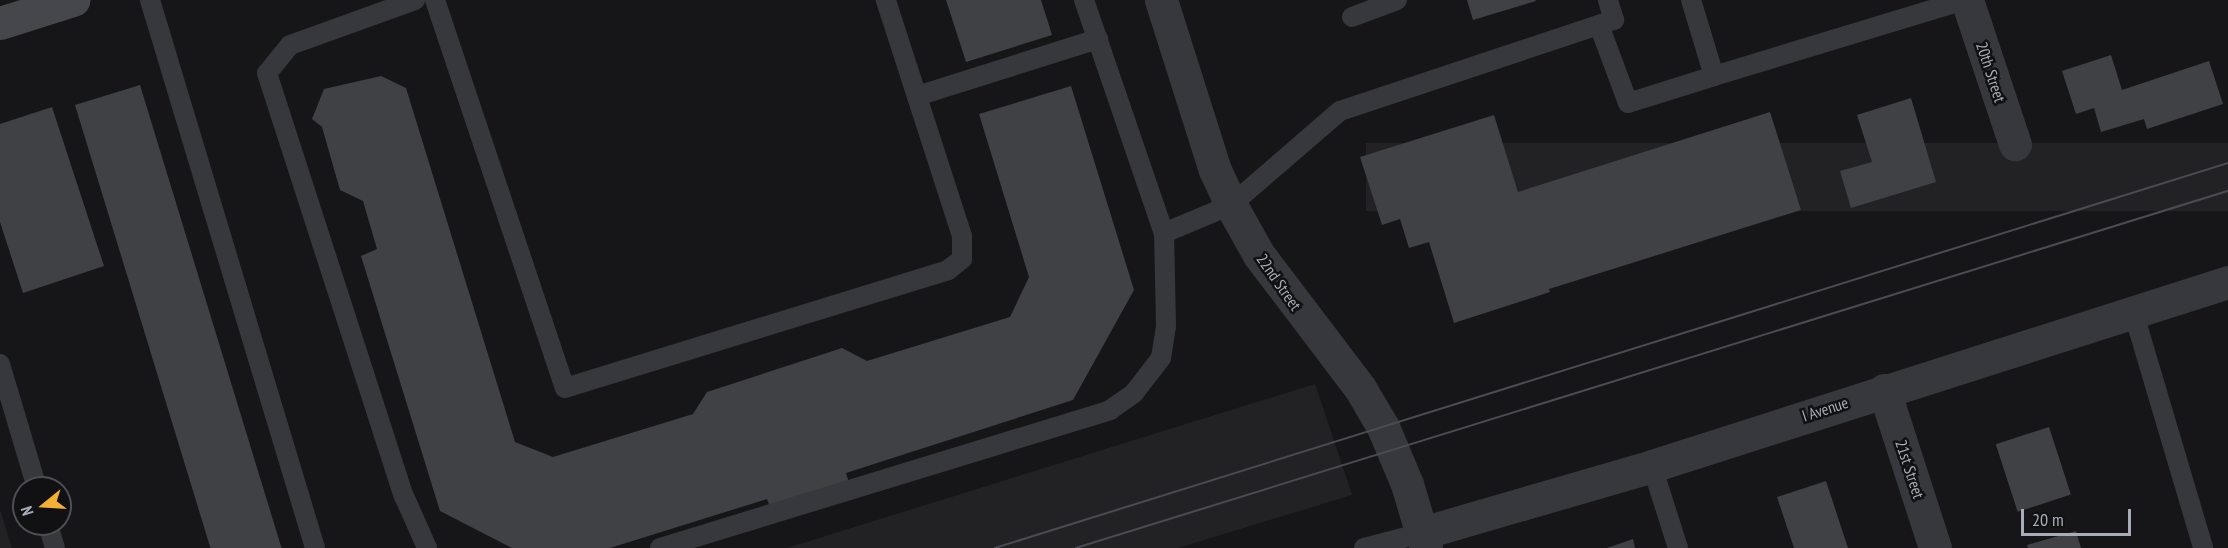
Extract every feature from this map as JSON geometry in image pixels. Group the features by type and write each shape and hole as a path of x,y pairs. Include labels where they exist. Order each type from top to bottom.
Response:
{"main road":[{"path":"0,23 73,0"}],"street":[{"name":"22nd Street","path":"1161,0 1215,170 1231,205 1259,255 1360,388 1383,427 1424,541"},
{"name":"20th Street","path":"1965,0 2014,144"},
{"name":"I Avenue","path":"1424,541 1884,390 2228,282"},
{"name":"21st Street","path":"1884,390 1935,548"}],"lane":[{"path":"150,0 315,548"},
{"path":"415,0 290,45 267,74 404,496 427,548"},
{"path":"435,0 565,388 948,270 962,259 962,236 886,0"},
{"path":"660,548 1110,410 1134,393 1161,358 1166,326 1164,233 1084,0"},
{"path":"1352,17 1396,0"},
{"path":"1164,233 1231,205 1340,111 1614,20 1608,0"},
{"path":"1691,0 1714,76"},
{"path":"1599,25 1628,103 1965,0"},
{"path":"917,96 1098,39"},
{"path":"2133,311 2203,548"},
{"path":"0,364 33,476"},
{"path":"1652,466 1678,548"},
{"path":"1364,548 1424,541"}],"shaded area":[{"path":"1366,143 2228,143 2228,211 1366,211"},
{"path":"1315,384 1352,495 1178,548 787,548"},
{"path":"0,510 12,548 0,548"}],"building":[{"path":"946,0 1041,0 1052,35 966,62"},
{"path":"1467,0 1535,0 1536,1 1473,20"},
{"path":"2111,55 2122,90 2209,61 2223,104 2147,129 2144,119 2101,132 2094,108 2076,114 2062,71"},
{"path":"381,76 406,88 515,442 553,457 693,414 707,392 842,348 867,361 1010,317 1029,277 979,114 1071,86 1134,290 1073,400 846,473 849,483 770,507 767,499 610,548 512,548 440,511 361,256 377,249 363,201 340,190 322,127 312,119 324,89"},
{"path":"140,85 282,548 210,548 75,105"},
{"path":"1911,98 1936,182 1851,208 1840,171 1872,162 1857,115"},
{"path":"52,107 104,266 23,293 0,222 0,124"},
{"path":"1770,112 1801,210 1549,289 1550,292 1454,323 1429,242 1409,248 1400,219 1382,225 1360,157 1494,115 1518,192"},
{"path":"2049,427 2071,495 2018,512 1996,444"},
{"path":"1826,481 1848,548 1794,548 1777,497"},
{"path":"2076,531 2081,548 2028,548 2027,545"},
{"path":"1633,539 1635,548 1607,548"}],"tram line":[{"path":"995,548 2228,163"},
{"path":"1076,548 2228,191"}]}
